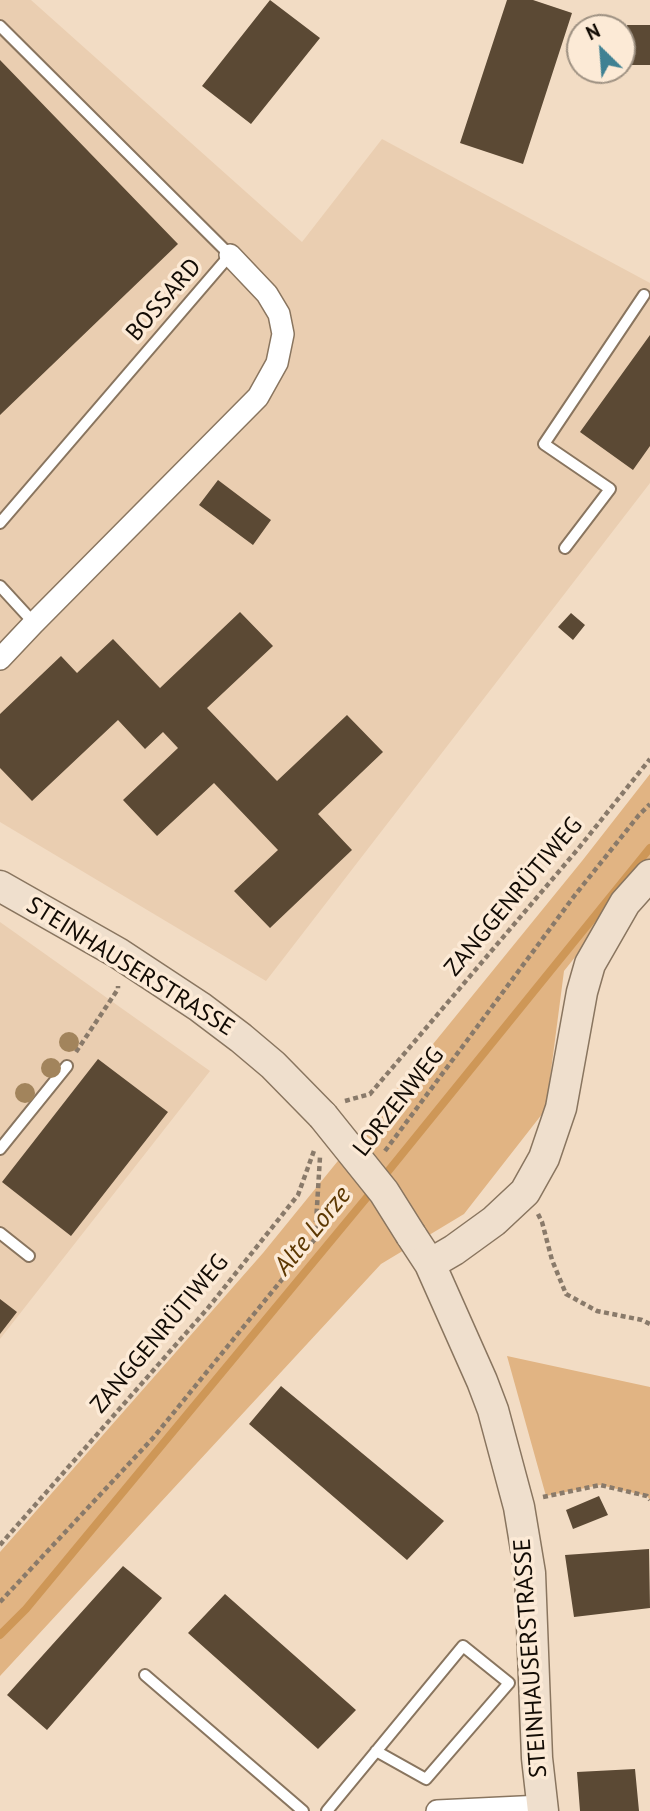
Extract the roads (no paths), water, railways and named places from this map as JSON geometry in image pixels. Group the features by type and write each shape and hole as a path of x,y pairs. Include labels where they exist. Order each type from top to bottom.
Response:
{"street":[{"path":"0,659 258,397 277,363 283,334 279,314 267,294 230,255"},
{"path":"430,1264 494,1221 525,1192 544,1158 561,1108 582,992 590,964 625,903 650,875"},
{"name":"STEINHAUSERSTRASSE","path":"0,886 118,953 200,1007 273,1065 324,1119 384,1192 430,1264 493,1410 519,1507 530,1573 537,1758 542,1809"},
{"path":"437,1811 542,1809"}],"lane":[{"name":"BOSSARD","path":"0,26 230,255 0,523"},
{"path":"565,548 610,489 544,444 644,295"},
{"path":"0,586 34,623"},
{"path":"0,1149 66,1066"},
{"path":"0,1233 29,1256"},
{"path":"327,1811 376,1751 463,1646 509,1683 426,1779 376,1751"},
{"path":"145,1675 303,1811"}],"waterway":[{"name":"Alte Lorze","path":"381,1180 650,848"},
{"name":"Alte Lorze","path":"0,1635 26,1609 373,1190"}]}
